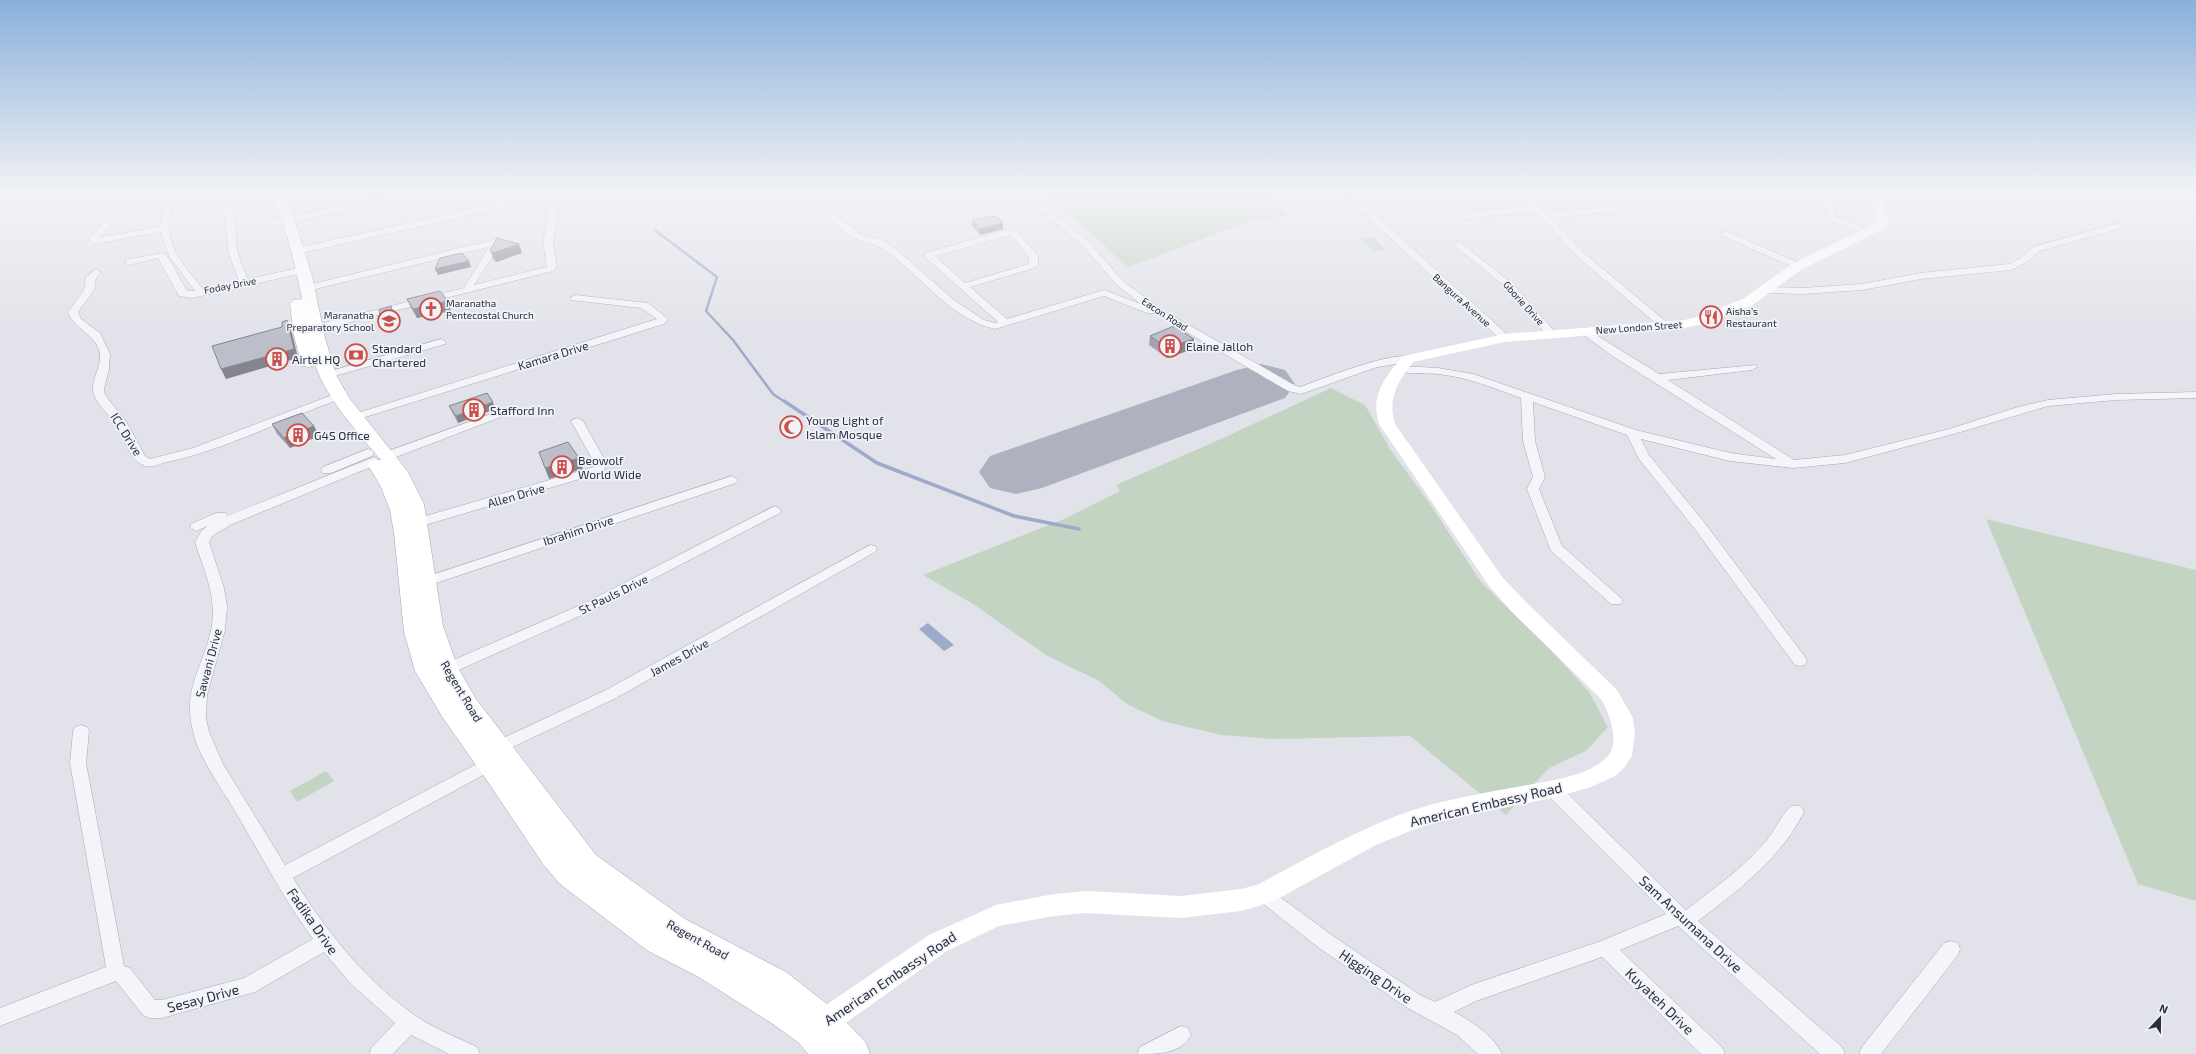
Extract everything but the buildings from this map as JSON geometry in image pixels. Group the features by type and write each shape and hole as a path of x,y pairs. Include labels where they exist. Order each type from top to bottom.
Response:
{"main road":[{"name":"Regent Road","path":"289,240 300,270 315,328 314,355 332,398 376,457"},
{"name":"Regent Road","path":"300,270 297,291 301,332 314,355 328,375 332,398 355,417 397,497 410,525 425,582 435,639 447,669 552,856 570,876 658,942 707,967 784,1014 817,1027 855,1054"},
{"name":"Regent Road","path":"410,525 410,586 414,634 429,678 494,755"},
{"name":"Regent Road","path":"817,1027 827,1054"}],"street":[{"name":"Foday Drive","path":"168,240 175,257 201,293 300,270"},
{"path":"233,240 234,253 245,283"},
{"path":"300,270 370,240"},
{"path":"315,328 550,269 552,266 548,240"},
{"path":"871,240 878,242 976,320 995,326 1104,293 1160,313"},
{"path":"978,240 928,255 1005,323"},
{"path":"964,286 1032,266 1034,260 1020,240"},
{"name":"Eacon Road","path":"1082,240 1121,284 1160,313 1292,390 1301,392 1326,380 1375,364 1404,364 1473,377 1632,433 1730,457 1764,462 1793,464 1845,459 1953,432 2022,409 2048,403 2116,397 2196,394"},
{"name":"Bangura Avenue","path":"1398,240 1505,338"},
{"path":"1567,240 1582,256 1665,326"},
{"path":"1740,240 1798,266"},
{"name":"New London Street","path":"1404,364 1467,345 1505,338 1665,326 1708,319 1756,298 1772,283 1798,266 1849,240"},
{"path":"1766,290 1804,291 1862,287 1922,276 2012,267 2024,260 2036,249 2068,240"},
{"path":"300,270 497,242 468,286"},
{"name":"Gborie Drive","path":"1458,244 1510,286 1551,334"},
{"path":"129,262 160,255 163,257 183,294 192,295 201,293"},
{"name":"ICC Drive","path":"96,272 91,277 88,290 73,312 76,320 96,335 105,354 104,369 98,389 100,395 121,423 140,458 148,463 213,446 243,435 290,412 332,398"},
{"name":"Kamara Drive","path":"355,417 660,322 663,318 644,305 576,298"},
{"path":"1585,331 1618,355 1793,464"},
{"path":"328,375 442,342"},
{"name":"American Embassy Road","path":"817,1027 938,943 996,916 1030,908 1086,902 1181,907 1241,900 1263,894 1368,838 1407,822 1440,812 1552,789 1591,778 1607,770 1615,763 1621,756 1624,746 1624,734 1622,718 1610,695 1520,608 1496,582 1451,515 1400,446 1387,424 1382,410 1384,396 1404,364"},
{"path":"1657,378 1752,367"},
{"path":"1527,396 1530,441 1539,477 1533,489 1556,548 1616,601"},
{"path":"196,527 376,457 502,413"},
{"name":"Allen Drive","path":"410,525 599,469 601,464 577,421"},
{"path":"1632,433 1643,456 1698,525 1800,661"},
{"name":"Sawani Drive","path":"238,801 208,756 198,718 198,703 213,653 220,619 217,583 207,561 202,542 207,533 225,522 376,457"},
{"name":"Ibrahim Drive","path":"425,582 732,480"},
{"name":"St Pauls Drive","path":"447,669 590,606 775,510"},
{"name":"James Drive","path":"281,876 494,755 611,694 870,549"},
{"path":"0,1017 116,972 78,763 80,731"},
{"name":"Sam Ansumana Drive","path":"1552,789 1706,942 1835,1054"},
{"name":"Fadika Drive","path":"238,801 281,876 325,942 360,982 410,1022 470,1054"},
{"path":"1433,1013 1471,994 1605,948 1683,918 1742,877 1763,858 1786,831 1796,812"},
{"name":"Higging Drive","path":"1263,894 1326,942 1433,1013 1464,1028 1492,1054"},
{"name":"Sesay Drive","path":"116,972 123,974 150,1009 162,1009 248,986 325,942"},
{"name":"Kuyateh Drive","path":"1605,948 1660,1003 1715,1054"},
{"path":"1869,1054 1951,949"},
{"path":"379,1054 410,1022"},
{"path":"1147,1054 1181,1035"}],"green space":[{"path":"1099,240 1200,240 1128,267"},
{"path":"1362,240 1376,240 1386,250 1374,252"},
{"path":"1331,388 1365,405 1390,449 1432,507 1481,582 1550,649 1589,692 1608,727 1586,751 1549,768 1506,815 1410,736 1276,739 1221,735 1162,721 1127,704 1099,681 1046,655 973,604 923,575 1064,519 1120,491 1116,485"},
{"path":"1986,519 2196,570 2196,901 2138,884"},
{"path":"326,771 334,781 297,802 290,791"}],"water":[{"path":"928,623 954,645 944,651 919,629"}],"waterway":[{"path":"668,240 717,277 706,311 733,340 773,394 785,402"},
{"path":"784,401 877,463 1014,516 1079,529"}],"runway":[{"path":"1016,472 1261,384"}],"place":[{"name":"Maranatha Pentecostal Church","path":"431,309"},
{"name":"Aisha’s Restaurant","path":"1711,317"},
{"name":"Maranatha Preparatory School","path":"389,321"},
{"name":"Elaine Jalloh","path":"1170,346"},
{"name":"Standard Chartered","path":"356,355"},
{"name":"Airtel HQ","path":"277,359"},
{"name":"Stafford Inn","path":"474,410"},
{"name":"Young Light of Islam Mosque","path":"791,427"},
{"name":"G4S Office","path":"298,435"},
{"name":"Beowolf World Wide","path":"562,467"}]}
